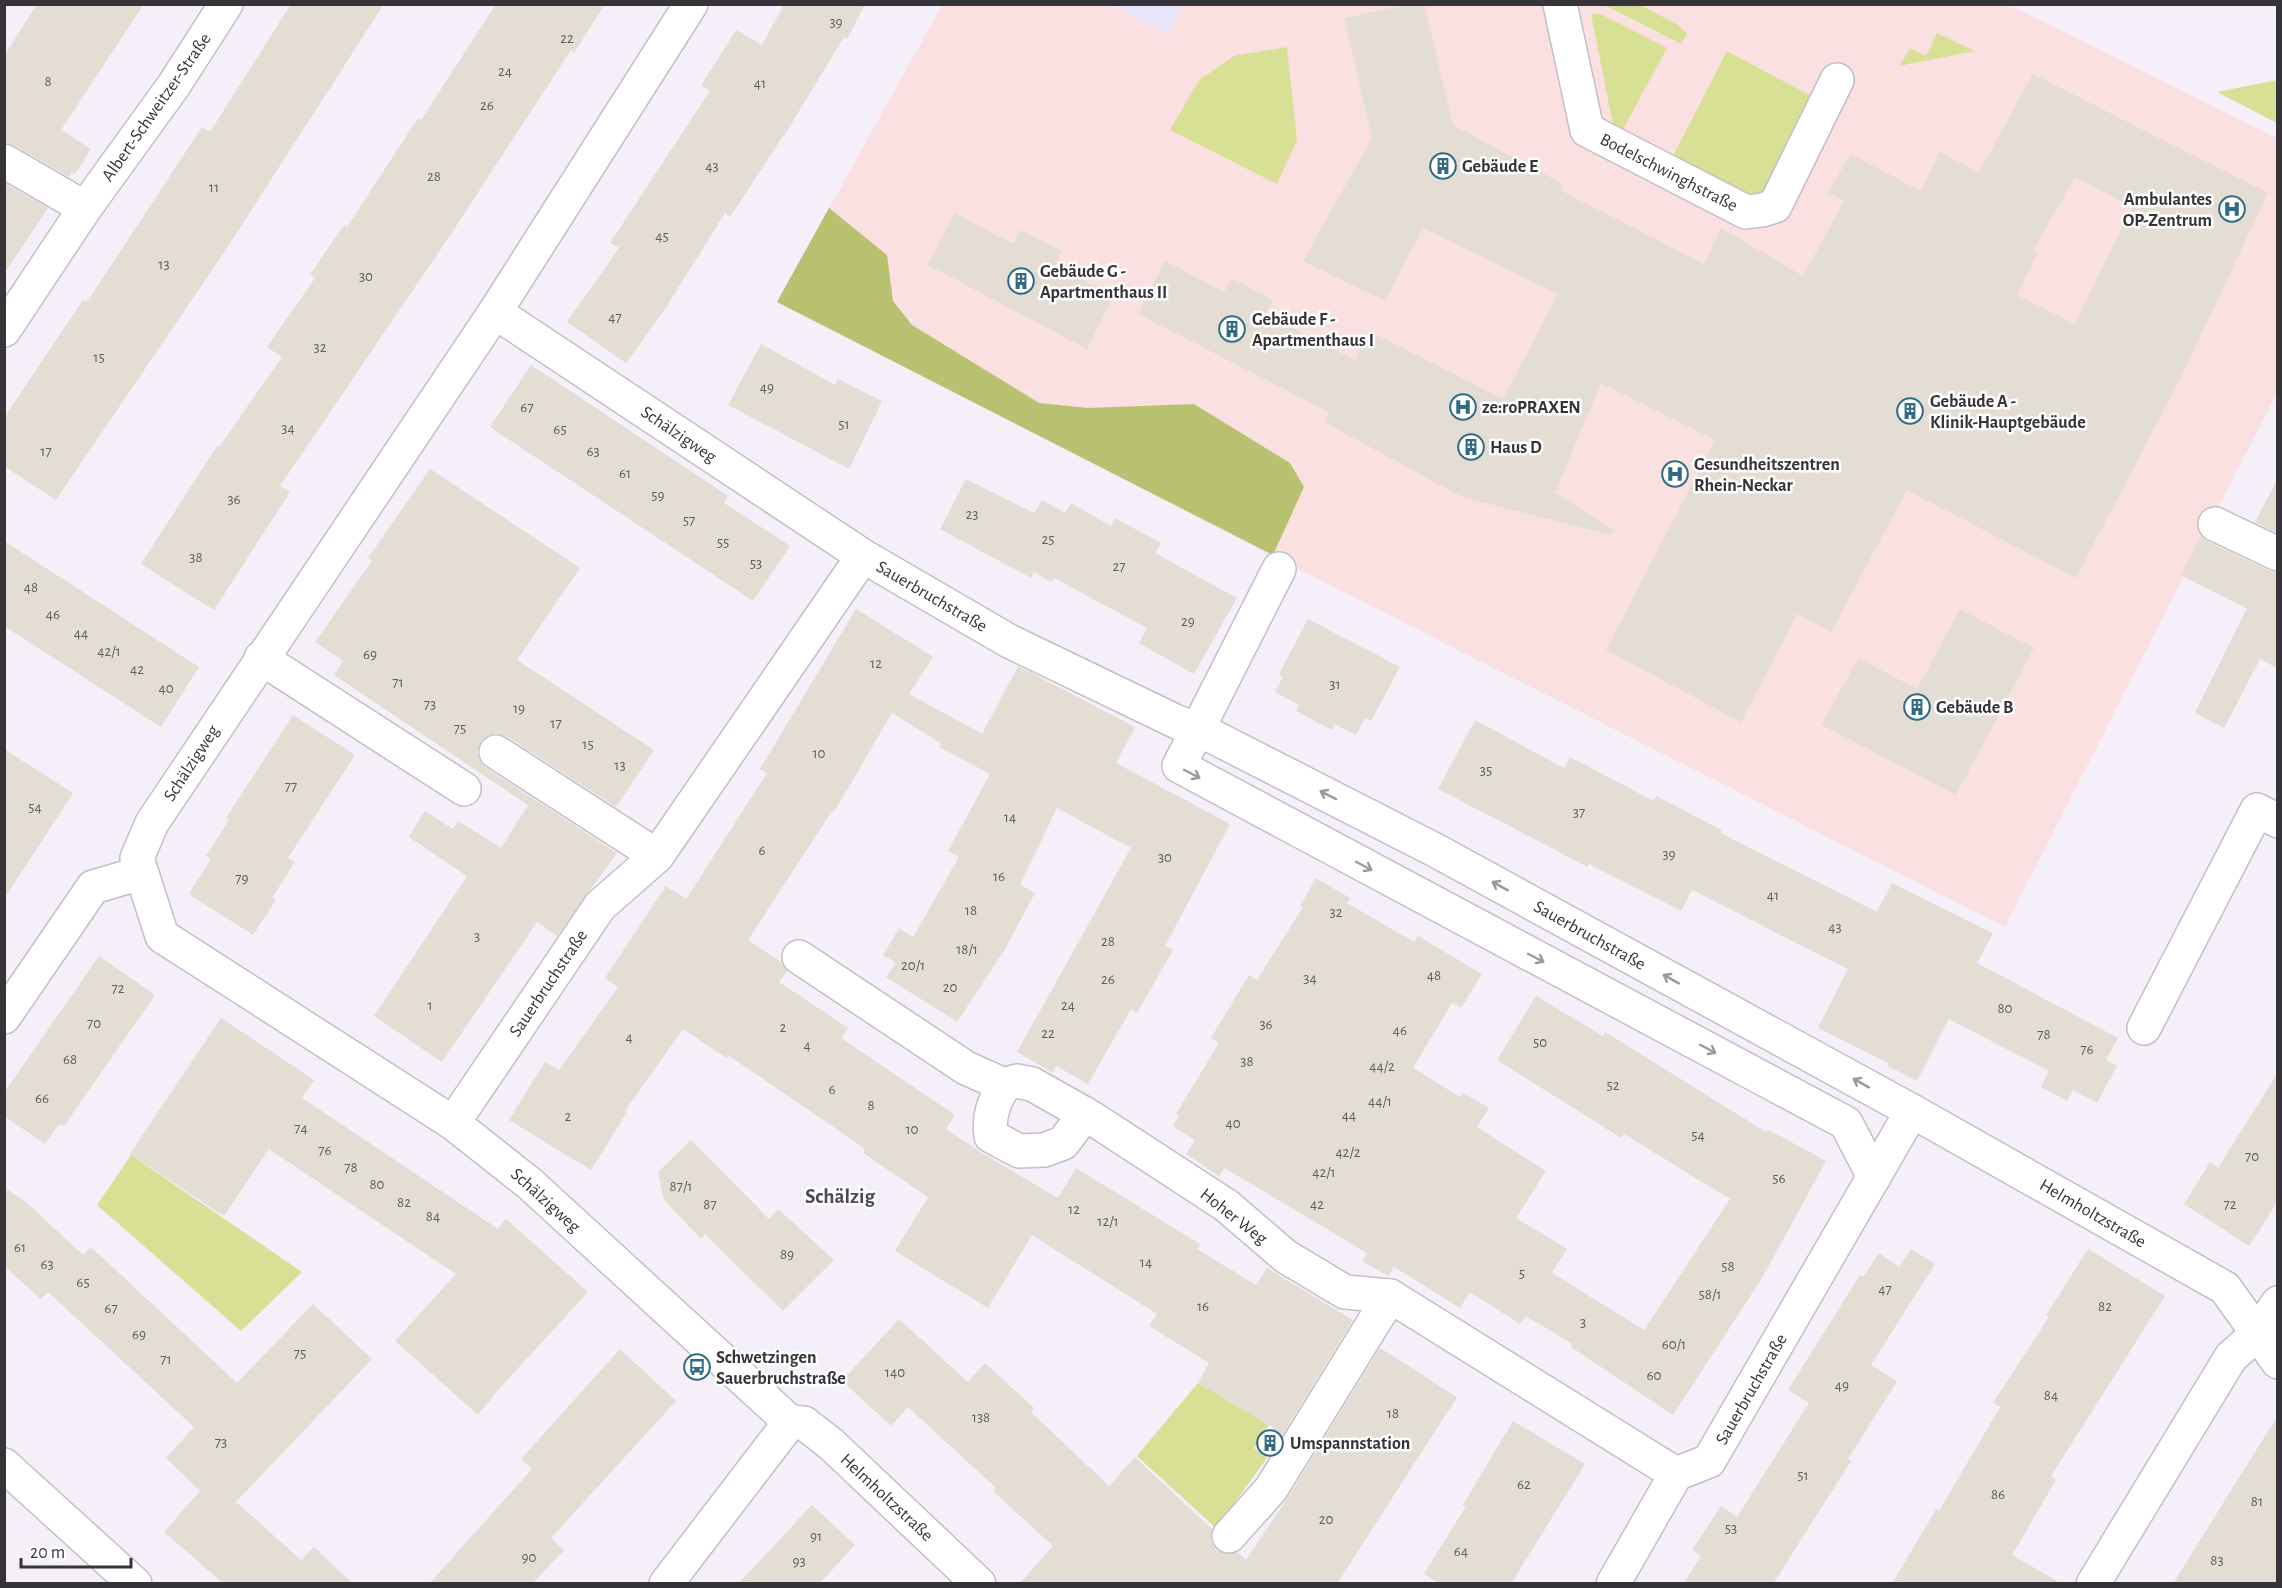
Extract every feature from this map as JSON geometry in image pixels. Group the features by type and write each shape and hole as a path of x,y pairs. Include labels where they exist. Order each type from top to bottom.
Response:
{"street":[{"name":"Albert-Schweitzer-Straße","path":"4,330 85,208 174,85 226,4"},
{"name":"Schälzigweg","path":"691,4 495,312 152,823 137,858 162,936 453,1123 529,1183 790,1422"},
{"name":"Bodelschwinghstraße","path":"1560,4 1587,130 1746,212 1775,206 1837,80"},
{"path":"4,161 85,208"},
{"name":"Schälzigweg","path":"495,312 863,556"},
{"path":"2215,524 2277,554"},
{"name":"Sauerbruchstraße","path":"453,1123 600,906 657,856 863,556 1009,641 1177,722 1198,729 1435,850 1912,1111 1709,1461 1676,1474"},
{"path":"1279,569 1179,766 1846,1123 1874,1177"},
{"path":"261,658 464,789"},
{"path":"496,752 657,856"},
{"path":"2144,1028 2257,810 2277,821"},
{"path":"4,1017 93,887 141,873"},
{"name":"Hoher Weg","path":"799,957 966,1068 1004,1085 1017,1080 1032,1084 1085,1114 1227,1206 1285,1256 1345,1292 1390,1296 1676,1474"},
{"path":"1004,1085 993,1104 989,1123 991,1136 1019,1151 1044,1150 1063,1143 1085,1114"},
{"name":"Helmholtzstraße","path":"1912,1111 2225,1288 2277,1362"},
{"path":"1229,1536 1271,1489 1390,1296"},
{"path":"2093,1584 2231,1357 2258,1334 2277,1303"},
{"path":"666,1584 790,1422"},
{"name":"Helmholtzstraße","path":"790,1422 804,1423 831,1444 979,1584"},
{"path":"4,1465 135,1584"},
{"path":"1612,1584 1676,1474"}],"shaded area":[{"name":"Gesundheitszentren Rhein-Neckar","path":"1183,4 2010,5 2277,138 2277,393 2005,927 777,302 942,5 1109,5 1168,34"},
{"path":"1110,5 1183,5 1168,34"}],"green space":[{"path":"1604,5 1641,5 1678,25 1687,34 1681,44"},
{"path":"1591,14 1601,14 1667,48 1621,133 1614,130"},
{"path":"1937,33 1975,51 1899,66 1910,48 1926,56"},
{"path":"1287,47 1297,140 1277,184 1170,130 1199,80 1234,56"},
{"path":"1727,51 1811,96 1814,105 1767,190 1756,193 1743,193 1718,185 1671,160"},
{"path":"2277,80 2277,123 2217,92"},
{"path":"829,208 887,255 893,301 912,325 1039,403 1088,408 1194,404 1290,463 1304,487 1273,555 777,302"},
{"path":"131,1155 302,1272 241,1331 97,1205"},
{"path":"1198,1383 1269,1425 1254,1448 1267,1458 1216,1528 1137,1456"}],"building":[{"path":"37,4 144,4 61,130 91,149 75,174 72,172 69,177 4,142 4,56"},
{"path":"291,4 384,4 227,248 56,500 4,466 4,418 83,300 87,302 202,127 210,132"},
{"path":"496,4 605,4 574,53 571,50 451,234 280,486 290,492 214,610 141,564 217,446 219,447 282,357 267,347 315,278 310,275 344,225 347,227 418,118 421,120"},
{"path":"784,4 865,4 847,39 844,37 784,136 730,217 725,213 663,312 626,363 567,322 619,248 610,243 710,91 701,86 736,30 762,45"},
{"path":"1411,4 1424,4 1453,125 1563,184 1560,190 1704,264 1721,228 1803,276 1844,201 1828,193 1850,154 1921,191 1939,152 1979,172 2033,74 2268,193 2180,379 2076,578 1907,490 1831,632 1797,614 1741,722 1606,650 1715,440 1601,383 1555,493 1614,530 1611,535 1462,497 1324,422 1329,412 1138,314 1165,261 1224,292 1231,278 1273,300 1265,313 1355,360 1369,331 1503,399 1558,294 1423,228 1385,301 1303,261 1372,138 1344,18","holes":["2075,177 2132,207 2075,324 2017,295 2038,253 2033,251"]},
{"path":"4,183 48,208 4,274"},
{"name":"Gebäude G - Apartmenthaus II","path":"955,213 1013,244 1021,230 1062,251 1055,265 1114,296 1087,349 928,265"},
{"path":"761,344 835,385 838,379 882,401 849,469 728,405"},
{"path":"531,365 728,496 724,503 790,546 753,601 490,427"},
{"path":"430,469 580,568 517,660 654,750 616,807 506,736 496,733 481,741 477,752 486,768 617,853 557,936 537,922 442,1062 374,1016 467,876 409,837 425,811 453,829 458,821 501,848 528,805 334,675 343,661 315,642 372,561 368,558"},
{"path":"966,479 1034,513 1042,500 1065,513 1071,503 1111,526 1115,518 1161,543 1155,553 1237,598 1194,674 1139,643 1147,628 1054,578 1052,582 1034,572 1031,578 940,529"},
{"path":"2277,480 2277,533 2255,522"},
{"path":"2201,536 2270,571 2277,572 2277,668 2260,659 2224,728 2195,713 2247,608 2181,575"},
{"path":"4,541 199,667 161,727 4,626"},
{"path":"856,609 933,657 909,694 982,734 1018,666 1135,727 1116,763 1230,824 1165,946 1173,950 1137,1013 1131,1009 1088,1084 1056,1066 1053,1073 1017,1052 1131,848 1057,808 1020,885 1035,893 1004,951 957,1022 886,977 896,963 883,955 899,928 913,937 959,857 948,851 990,774 939,747 941,743 892,713 834,812 832,811 748,940 781,962 787,971 779,982 848,1028 841,1038 955,1115 946,1129 982,1153 1058,1198 1076,1168 1200,1244 1197,1249 1256,1285 1267,1268 1353,1320 1271,1453 1261,1447 1274,1428 1198,1383 1209,1363 1149,1326 1157,1314 1032,1235 988,1308 895,1251 928,1197 863,1153 865,1149 832,1126 728,1055 726,1058 683,1029 625,1111 627,1112 591,1170 509,1120 545,1062 559,1070 618,987 605,978 666,886 686,899 767,773 760,769"},
{"name":"Gebäude B","path":"1960,609 2034,648 1956,795 1822,725 1858,658 1917,689"},
{"path":"1308,619 1400,667 1371,721 1365,718 1356,735 1335,724 1332,730 1296,711 1299,705 1275,692 1283,677 1279,674"},
{"path":"293,715 355,755 288,858 295,862 272,898 276,900 253,935 189,894 211,859 206,856 229,820 226,818"},
{"path":"1475,720 1564,768 1570,757 1654,801 1656,796 1722,830 1721,833 1877,912 1892,883 1993,933 1977,963 2118,1038 2106,1060 2117,1066 2097,1103 2073,1090 2067,1101 2041,1087 2049,1071 1949,1019 1917,1081 1887,1066 1888,1063 1818,1028 1848,969 1692,890 1681,911 1589,864 1588,867 1438,789"},
{"path":"4,749 73,793 4,899"},
{"path":"1316,878 1350,898 1347,903 1414,942 1418,936 1482,974 1461,1008 1452,1003 1413,1068 1460,1097 1463,1093 1489,1108 1477,1127 1546,1171 1516,1218 1567,1249 1552,1273 1644,1330 1730,1199 1624,1134 1621,1138 1497,1060 1536,996 1603,1036 1605,1032 1766,1132 1767,1129 1826,1161 1762,1278 1673,1415 1571,1347 1572,1344 1526,1316 1520,1324 1470,1292 1460,1308 1394,1267 1388,1276 1362,1261 1367,1253 1225,1168 1219,1176 1186,1154 1195,1140 1173,1126 1179,1116 1176,1114 1219,1043 1211,1038 1249,975 1257,980 1303,907 1300,906"},
{"path":"99,956 155,995 64,1126 59,1124 45,1144 4,1116 4,1093"},
{"path":"221,1018 314,1080 302,1098 498,1229 506,1219 588,1292 478,1415 395,1341 456,1274 269,1149 224,1216 130,1154"},
{"path":"2277,1074 2277,1202 2249,1246 2184,1204 2210,1162 2218,1168"},
{"path":"691,1140 769,1219 778,1209 834,1260 783,1311 705,1234 701,1239 664,1200 658,1172"},
{"path":"4,1187 27,1203 83,1255 91,1247 237,1383 313,1304 372,1359 236,1502 301,1560 314,1547 353,1584 224,1584 164,1532 200,1491 166,1458 194,1427 48,1292 41,1299 4,1266"},
{"path":"1911,1249 1935,1264 1871,1365 1897,1381 1848,1459 1851,1461 1773,1584 1683,1584 1701,1556 1692,1550 1721,1506 1737,1517 1809,1403 1788,1390 1860,1275 1863,1277 1879,1253 1899,1267"},
{"path":"2088,1249 2165,1296 2051,1476 2056,1480 2012,1555 2062,1584 1892,1584 1936,1509 1939,1511 2000,1407 1993,1403 2049,1317 2046,1315"},
{"path":"899,1319 968,1382 985,1363 1034,1408 1031,1412 1109,1486 1135,1457 1212,1529 1211,1541 1216,1550 1226,1554 1237,1552 1246,1560 1287,1499 1380,1348 1457,1397 1337,1584 1019,1584 1053,1546 993,1491 996,1488 908,1407 891,1426 842,1381"},
{"path":"620,1349 676,1401 551,1538 564,1550 532,1584 429,1584 532,1469 521,1459"},
{"path":"2277,1417 2277,1584 2173,1584 2230,1492"},
{"path":"1513,1421 1585,1464 1511,1584 1440,1584 1424,1574 1466,1506 1463,1505"},
{"path":"812,1505 855,1545 819,1584 738,1584"}],"place":[{"name":"Gebäude E","path":"1443,166"},
{"name":"Ambulantes OP-Zentrum","path":"2232,209"},
{"name":"Gebäude G - Apartmenthaus II","path":"1021,281"},
{"name":"Gebäude F - Apartmenthaus I","path":"1232,329"},
{"name":"ze:roPRAXEN","path":"1463,407"},
{"name":"Gebäude A - Klinik-Hauptgebäude","path":"1910,411"},
{"name":"Haus D","path":"1471,447"},
{"name":"Gesundheitszentren Rhein-Neckar","path":"1675,474"},
{"name":"Gebäude B","path":"1917,707"},
{"name":"Schwetzingen Sauerbruchstraße","path":"697,1367"},
{"name":"Umspannstation","path":"1270,1443"}],"district":[{"name":"Schälzig","path":"840,1196"}]}
